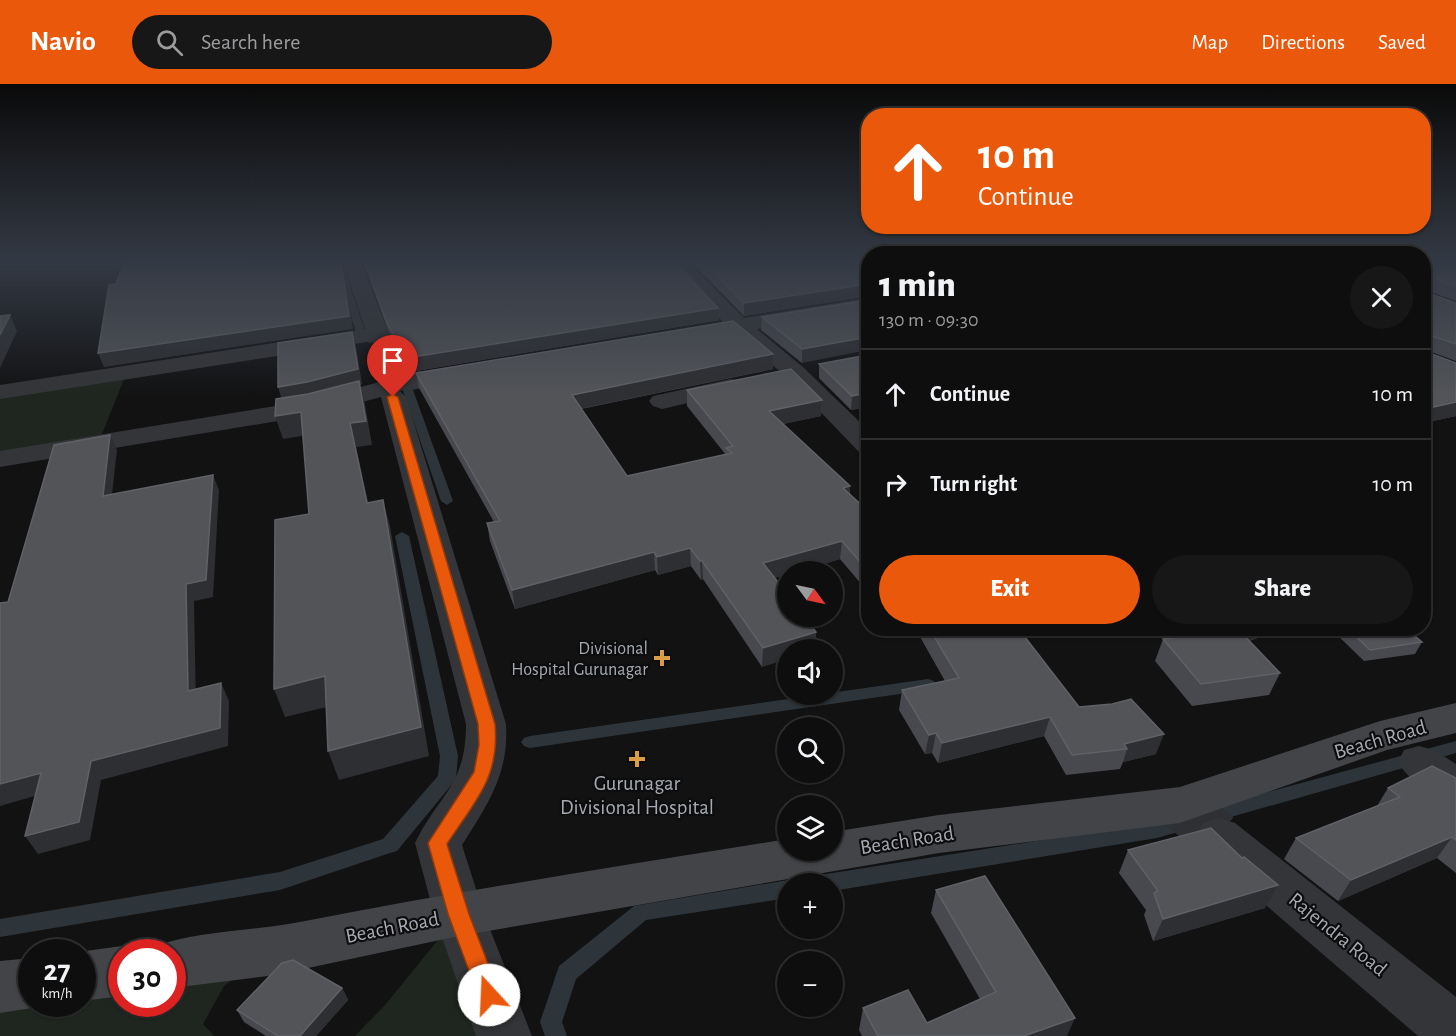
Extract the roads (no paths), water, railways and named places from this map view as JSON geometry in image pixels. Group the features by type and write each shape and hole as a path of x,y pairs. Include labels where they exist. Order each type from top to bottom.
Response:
{"main road":[{"name":"Beach Road","path":"186,962 275,951 459,914 939,834 1179,805 1380,736 1456,718"},
{"path":"0,987 18,985"}],"street":[{"path":"0,392 378,334 368,306"},
{"path":"720,306 738,325 796,373 861,438"},
{"path":"669,337 853,306"},
{"path":"662,400 827,367"},
{"path":"0,459 314,407 386,373 417,379 487,368"},
{"path":"386,373 486,724 488,745 483,774 438,843 459,914 504,1036"},
{"path":"1419,762 1456,786"},
{"name":"Rajendra Road","path":"1219,837 1456,1032"}],"waterway":[{"path":"346,336 361,334 352,306"},
{"path":"370,340 390,338 404,377 420,374"},
{"path":"422,385 407,388 447,501"},
{"path":"0,928 280,881 390,845 447,778 449,756 402,536"},
{"path":"530,742 928,685"},
{"path":"843,880 1157,830 1456,747"},
{"path":"556,1036 551,1022 567,973 641,912 777,891"}],"tunnel":[{"path":"1180,805 1219,837"}],"place":[{"name":"Divisional Hospital Gurunagar","path":"662,658"},
{"name":"Gurunagar Divisional Hospital","path":"637,759"}]}
